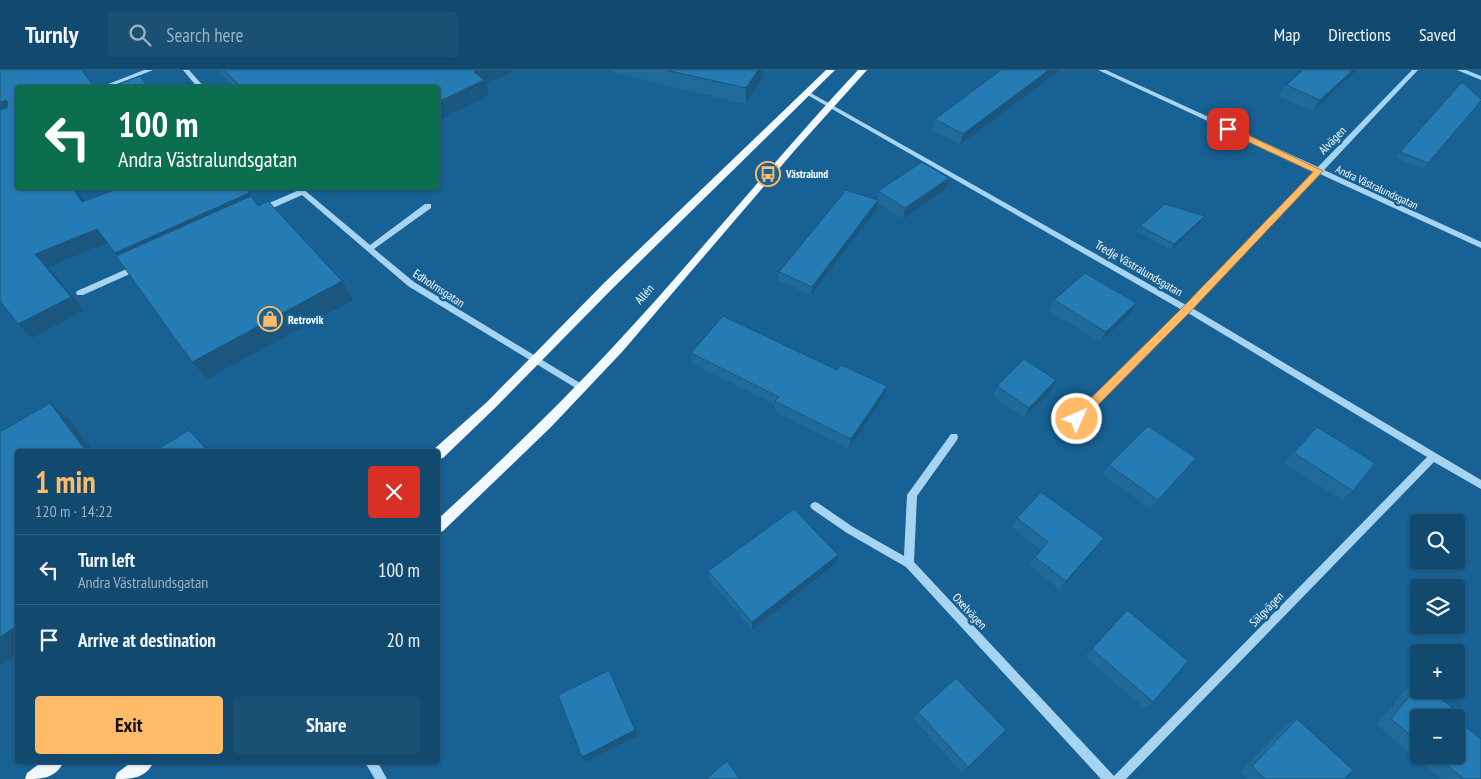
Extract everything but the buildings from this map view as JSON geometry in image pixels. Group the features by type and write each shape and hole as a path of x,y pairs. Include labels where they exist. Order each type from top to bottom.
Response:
{"main road":[{"path":"440,452 830,70"},
{"name":"Allén","path":"440,525 582,388 828,106 864,70"},
{"path":"33,779 52,764"},
{"path":"123,779 142,764"}],"street":[{"path":"110,85 150,70"},
{"path":"186,70 199,85"},
{"name":"Andra Västralundsgatan","path":"1101,70 1481,245"},
{"name":"Alvägen","path":"1077,419 1187,309 1415,70"},
{"path":"1460,70 1481,78"},
{"name":"Tredje Västralundsgatan","path":"807,93 1187,309 1481,485"},
{"path":"258,212 300,190"},
{"name":"Edholmsgatan","path":"300,190 411,284 582,388"},
{"path":"369,249 428,206"},
{"path":"80,293 142,265"},
{"path":"909,564 912,495 954,437"},
{"name":"Sälgvägen","path":"1118,779 1433,457"},
{"name":"Oxelvägen","path":"815,506 850,530 909,564 1109,779"},
{"path":"372,764 381,779"}],"place":[{"name":"Västralund","path":"768,174"},
{"name":"Retrovik","path":"270,319"}],"route":[{"path":"1077,419 1187,309 1318,171 1228,129"}]}
